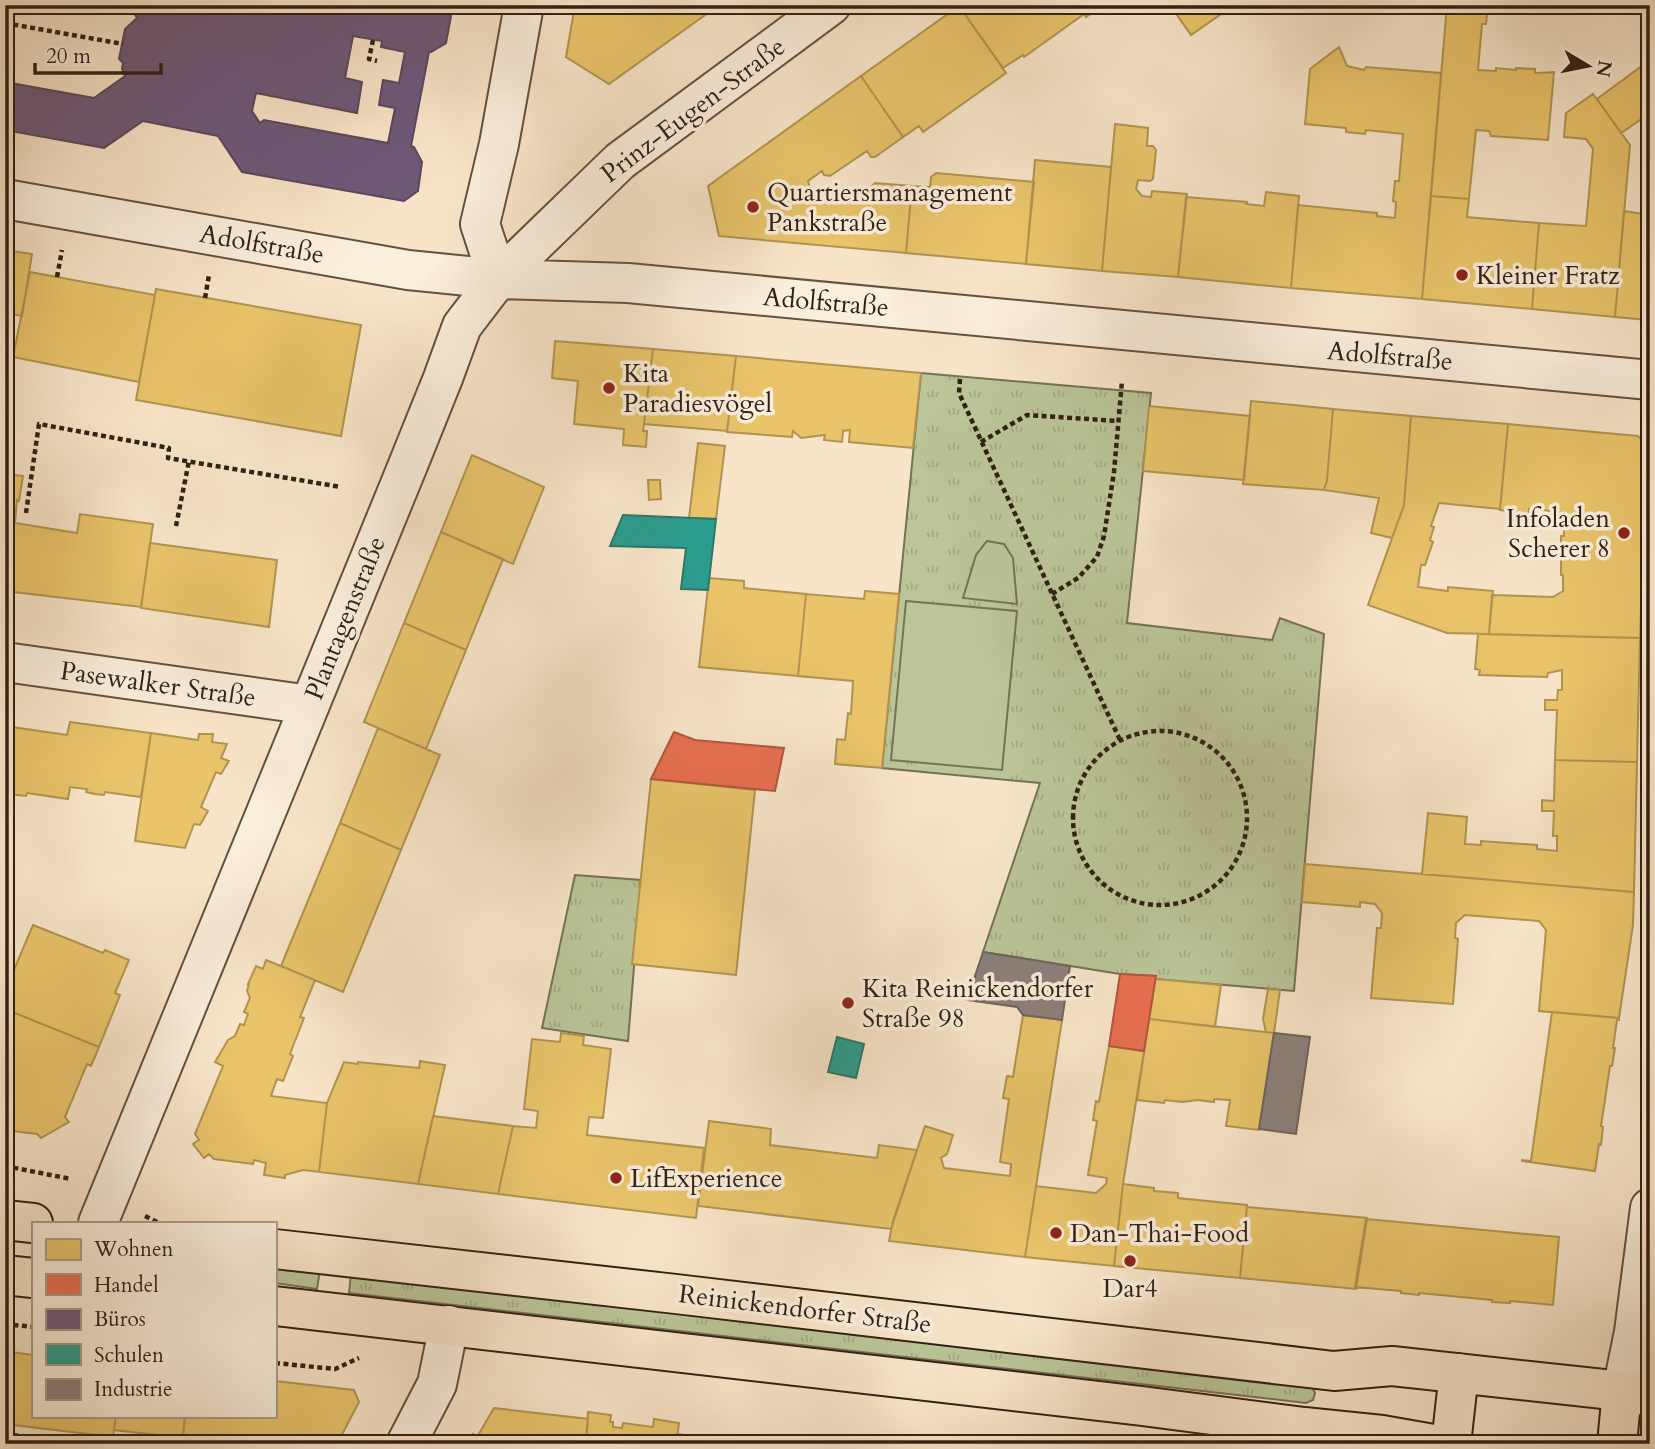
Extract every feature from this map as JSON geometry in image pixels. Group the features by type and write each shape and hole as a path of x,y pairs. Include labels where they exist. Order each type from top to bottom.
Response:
{"main road":[{"path":"5,1220 32,1223"},
{"name":"Reinickendorfer Straße","path":"276,1249 1334,1371 1392,1366 1636,1394"},
{"path":"5,1275 32,1278"},
{"path":"276,1306 1142,1406 1433,1444"},
{"path":"1327,1429 1334,1371"},
{"path":"1451,1444 1459,1373"},
{"path":"1617,1444 1636,1394"}],"street":[{"path":"498,279 480,224 499,144 524,5"},
{"name":"Prinz-Eugen-Straße","path":"498,279 620,161 831,5"},
{"name":"Adolfstraße","path":"5,200 408,270 498,279 628,283 1650,380"},
{"name":"Plantagenstraße","path":"98,1222 462,326 498,279"},
{"name":"Pasewalker Straße","path":"5,662 310,705"},
{"path":"1636,1394 1634,1332 1650,1208"},
{"path":"406,1444 438,1384 449,1325"}],"path":[{"path":"5,23 123,44"},
{"path":"373,40 369,59 377,61"},
{"path":"57,277 62,249"},
{"path":"205,298 209,274"},
{"path":"960,379 959,393 1120,740"},
{"path":"1052,594 1078,578 1097,557 1104,536 1114,472 1122,381"},
{"path":"981,442 1027,415 1118,421"},
{"path":"26,513 39,424 169,448 168,458 341,487"},
{"path":"176,527 188,461"},
{"path":"1150,731 1184,733 1211,747 1235,772 1247,810 1242,850 1220,882 1192,900 1153,906 1116,894 1089,871 1074,840 1075,795 1092,762 1120,740 1150,731"},
{"path":"5,1166 77,1180"},
{"path":"5,1324 32,1327"},
{"path":"276,1363 335,1369 369,1353"},
{"path":"5,1434 86,1444"}],"green space":[{"path":"921,373 1151,393 1127,623 1272,640 1280,618 1324,634 1294,991 1155,979 1155,976 1120,974 983,952 1040,783 882,768"},
{"path":"987,541 1004,544 1013,558 1017,604 963,598 976,555"},
{"path":"906,601 1017,611 1002,770 891,760"},
{"path":"575,875 641,880 628,1041 542,1028"},
{"path":"276,1264 320,1270 317,1289 276,1283"},
{"path":"351,1274 1312,1386 1315,1393 1313,1400 1306,1403 349,1293"}],"building: Wohnen":[{"path":"575,5 719,5 609,84 566,57"},
{"path":"960,5 1078,5 1084,14 1024,57 1023,55 1003,68"},
{"path":"1078,5 1103,5 1086,17"},
{"path":"1170,5 1219,5 1224,12 1191,35"},
{"path":"1447,5 1488,5 1486,24 1482,24 1478,70 1516,68 1535,69 1535,73 1554,72 1548,140 1491,136 1489,131 1476,130 1469,199 1431,196"},
{"path":"959,6 1006,73 923,132 919,126 903,137 861,76"},
{"path":"1339,47 1347,66 1364,70 1366,67 1441,73 1422,299 1291,288 1298,205 1377,213 1377,216 1395,218 1396,202 1393,201 1395,181 1399,181 1403,134 1366,130 1365,134 1346,132 1346,128 1305,124 1310,69"},
{"path":"1650,60 1650,113 1621,133 1597,99"},
{"path":"861,76 903,137 875,157 871,157 867,151 830,176 824,175 822,171 808,181 811,193 845,196 856,187 869,189 875,183 912,186 906,253 719,236 708,186"},
{"path":"1593,94 1630,145 1615,317 1532,309 1539,223 1586,226 1593,149 1586,139 1564,137 1566,113"},
{"path":"1115,124 1148,128 1147,146 1153,146 1156,150 1153,179 1138,180 1136,189 1142,196 1151,197 1152,191 1187,194 1178,277 1102,271"},
{"path":"1035,160 1111,167 1102,271 1026,264"},
{"path":"936,173 1034,182 1026,264 906,253 912,186 930,187 931,177"},
{"path":"1266,192 1299,196 1291,288 1178,277 1186,197 1264,206"},
{"path":"1431,196 1469,199 1467,217 1539,223 1532,309 1422,299"},
{"path":"1624,211 1650,215 1648,320 1615,317"},
{"path":"5,250 32,254 22,316 6,313 5,319"},
{"path":"30,272 155,295 139,382 13,357"},
{"path":"156,289 361,325 341,436 136,400"},
{"path":"5,322 13,323 9,355 5,355"},
{"path":"555,341 653,349 643,431 647,431 646,447 623,445 624,429 574,424 578,381 552,378"},
{"path":"653,349 736,356 727,431 644,424"},
{"path":"736,356 921,373 913,448 849,442 850,430 843,431 842,442 824,440 825,435 801,438 793,431 792,437 727,432"},
{"path":"1251,401 1333,409 1324,490 1243,484"},
{"path":"1149,406 1250,416 1244,480 1143,471"},
{"path":"1333,409 1411,416 1404,505 1392,538 1371,533 1379,498 1324,490"},
{"path":"1411,416 1508,424 1500,509 1439,503 1431,526 1434,527 1430,540 1433,542 1425,565 1421,565 1418,587 1448,591 1448,587 1493,591 1489,634 1447,633 1368,605 1404,505"},
{"path":"1508,424 1638,436 1646,445 1640,638 1489,634 1492,595 1553,597 1563,591 1561,536 1564,536 1564,517 1553,508 1551,511 1529,509 1529,513 1500,510"},
{"path":"698,443 725,446 716,519 689,518"},
{"path":"472,455 544,487 513,564 441,532"},
{"path":"5,474 23,476 15,523 77,533 80,514 153,524 141,607 5,591"},
{"path":"648,480 660,480 661,499 649,500"},
{"path":"441,532 503,559 466,650 404,623"},
{"path":"150,543 277,560 269,627 141,608"},
{"path":"709,578 744,581 744,588 806,594 798,676 699,667"},
{"path":"865,591 899,594 882,768 835,764 837,739 845,740 848,713 851,714 853,681 798,676 806,594 864,599"},
{"path":"404,623 466,650 426,749 364,722"},
{"path":"1478,634 1640,638 1637,762 1555,760 1557,710 1545,710 1545,700 1557,700 1558,690 1562,690 1562,670 1548,673 1547,677 1479,675 1480,670 1475,669"},
{"path":"70,722 151,733 141,797 105,792 104,795 95,794 86,792 87,789 70,787 68,799 27,793 26,796 9,794 9,791 5,790 5,726 67,735"},
{"path":"378,728 440,755 401,850 340,823"},
{"path":"151,733 198,740 199,734 213,734 212,742 227,744 221,758 229,761 221,774 216,772 201,807 208,811 200,825 194,824 185,848 135,841"},
{"path":"1555,760 1637,762 1634,892 1422,874 1428,813 1467,817 1465,844 1481,845 1481,841 1537,845 1537,849 1557,851 1557,836 1553,836 1554,811 1542,811 1542,800 1554,801"},
{"path":"651,779 755,790 736,975 632,964"},
{"path":"340,823 401,850 343,992 281,966"},
{"path":"1305,864 1634,892 1633,925 1619,1018 1539,1011 1546,930 1539,921 1465,915 1456,923 1455,938 1458,939 1453,1004 1371,998 1377,928 1381,928 1382,913 1375,904 1360,902 1360,907 1302,902"},
{"path":"33,925 103,953 105,950 129,960 115,993 120,995 99,1047 5,1009 5,991"},
{"path":"266,960 315,980 300,1017 304,1018 290,1054 293,1056 283,1081 277,1079 271,1096 327,1103 319,1172 303,1170 285,1175 285,1178 264,1175 266,1163 254,1160 253,1164 214,1159 209,1154 204,1158 193,1144 199,1140 195,1134 223,1066 215,1062 228,1040 235,1036 240,1024 244,1025 248,1014 244,1012 250,998 248,984 256,966 263,969"},
{"path":"1155,979 1221,985 1215,1027 1149,1019"},
{"path":"1268,989 1280,990 1274,1033 1266,1032 1263,1019"},
{"path":"5,1009 99,1047 91,1066 87,1064 65,1117 69,1122 41,1138 37,1134 5,1130"},
{"path":"1552,1012 1619,1018 1595,1171 1522,1161 1531,1161"},
{"path":"1023,1015 1062,1020 1025,1257 889,1241 893,1221 925,1126 953,1135 947,1154 941,1158 944,1168 1010,1176 1011,1164 1000,1162 1009,1099 1003,1098 1007,1076 1013,1077"},
{"path":"1149,1019 1274,1033 1259,1130 1226,1126 1230,1100 1165,1100 1164,1103 1137,1100"},
{"path":"561,1033 584,1036 583,1045 611,1049 603,1118 589,1117 587,1135 704,1148 696,1218 498,1194 513,1126 536,1128 538,1111 524,1109 532,1039 560,1042"},
{"path":"1109,1046 1144,1051 1123,1184 1114,1266 1025,1257 1036,1186 1096,1193 1106,1184 1107,1178 1088,1175 1097,1121 1093,1120 1096,1101 1099,1102"},
{"path":"420,1061 445,1065 418,1184 319,1172 327,1103 344,1062 419,1068"},
{"path":"433,1116 513,1126 498,1194 418,1184"},
{"path":"709,1121 771,1129 770,1145 877,1158 879,1145 917,1150 891,1229 698,1206"},
{"path":"1123,1184 1178,1193 1178,1198 1247,1205 1240,1278 1114,1266"},
{"path":"1247,1207 1367,1218 1356,1289 1240,1278"},
{"path":"1366,1219 1559,1237 1553,1305 1492,1302 1355,1287"},
{"path":"5,1351 32,1355 32,1418 116,1418 113,1437 5,1424"},
{"path":"276,1381 354,1390 359,1402 337,1444 182,1444 185,1418 276,1418"},
{"path":"494,1408 588,1419 586,1444 467,1444 473,1434 477,1437"},
{"path":"588,1412 611,1415 610,1422 613,1422 613,1427 622,1428 623,1423 653,1427 654,1419 679,1423 676,1444 586,1444"},
{"path":"116,1418 185,1418 183,1438 114,1430"},
{"path":"677,1434 732,1441 732,1436 753,1438 753,1444 676,1444"},
{"path":"775,1440 806,1444 775,1444"}],"building: Handel":[{"path":"674,732 695,740 784,748 775,791 651,779"},
{"path":"1120,974 1156,976 1144,1051 1109,1046"}],"building: Büros":[{"path":"129,5 445,5 451,16 446,43 429,52 411,146 422,162 418,191 404,201 242,172 218,136 143,121 104,148 5,130 5,82 94,98 125,76 123,63 119,59 125,29 137,18","holes":["353,36 382,41 381,47 405,52 399,83 383,80 379,105 395,108 388,143 264,120 260,123 252,111 256,93 357,113 362,82 345,78"]}],"building: Schulen":[{"path":"623,515 716,519 708,590 681,589 686,548 610,546"},
{"path":"837,1037 864,1044 856,1078 828,1072"}],"building: Industrie":[{"path":"983,952 1070,966 1062,1020 1023,1015 1017,1007 967,1000"},
{"path":"1274,1033 1310,1037 1296,1134 1259,1129"}],"place":[{"name":"Quartiersmanagement Pankstraße","path":"753,207"},
{"name":"Kleiner Fratz","path":"1462,275"},
{"name":"Kita Paradiesvögel","path":"609,388"},
{"name":"Infoladen Scherer 8","path":"1624,533"},
{"name":"Kita Reinickendorfer Straße 98","path":"848,1003"},
{"name":"LifExperience","path":"616,1178"},
{"name":"Dan-Thai-Food","path":"1056,1233"},
{"name":"Dar4","path":"1130,1261"}]}
